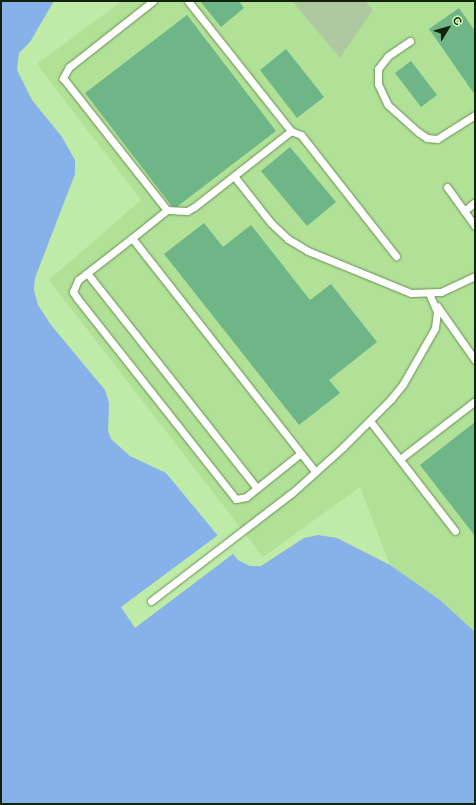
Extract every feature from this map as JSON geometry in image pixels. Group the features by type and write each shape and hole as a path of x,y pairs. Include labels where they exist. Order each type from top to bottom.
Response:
{"lane":[{"path":"153,1 69,67 63,78 167,210"},
{"path":"188,1 291,131 301,135 396,256"},
{"path":"410,41 388,56 378,68 378,84 388,105 418,132 432,139 446,134 475,115"},
{"path":"291,131 188,211 167,210 87,273 74,285 73,292 236,499 241,500 301,453"},
{"path":"234,176 271,223 288,239 308,251 403,291 429,293 440,292 475,276"},
{"path":"447,187 475,226"},
{"path":"464,211 475,202"},
{"path":"132,238 315,471"},
{"path":"87,273 257,488"},
{"path":"429,293 475,360"},
{"path":"151,601 268,513 370,421 403,384 420,356 435,328 437,320 436,305"},
{"path":"400,459 475,401"},
{"path":"370,421 455,531"}],"shaded area":[{"path":"122,1 475,1 475,632 440,600 390,565 360,487 263,557 49,280 141,200 37,64"},
{"path":"292,1 365,1 373,10 340,58"}],"water":[{"path":"1,1 54,1 30,42 19,53 17,70 32,100 62,137 75,160 75,174 35,278 34,290 38,305 51,325 105,390 109,403 108,430 111,439 130,456 166,473 238,560 250,566 261,566 304,538 318,535 337,538 390,565 440,600 475,632 475,804 1,804"}],"pier":[{"path":"218,535 233,554 135,628 121,607"}],"building":[{"path":"200,1 239,1 244,8 221,27"},
{"path":"459,8 475,31 475,95 429,29"},
{"path":"187,15 276,131 174,209 85,93"},
{"path":"286,49 324,97 297,118 260,70"},
{"path":"411,61 437,95 421,107 395,73"},
{"path":"290,147 336,202 307,226 261,171"},
{"path":"204,223 223,247 251,225 310,300 331,284 377,342 329,380 340,393 299,425 164,254"},
{"path":"475,422 475,536 420,465"}]}
